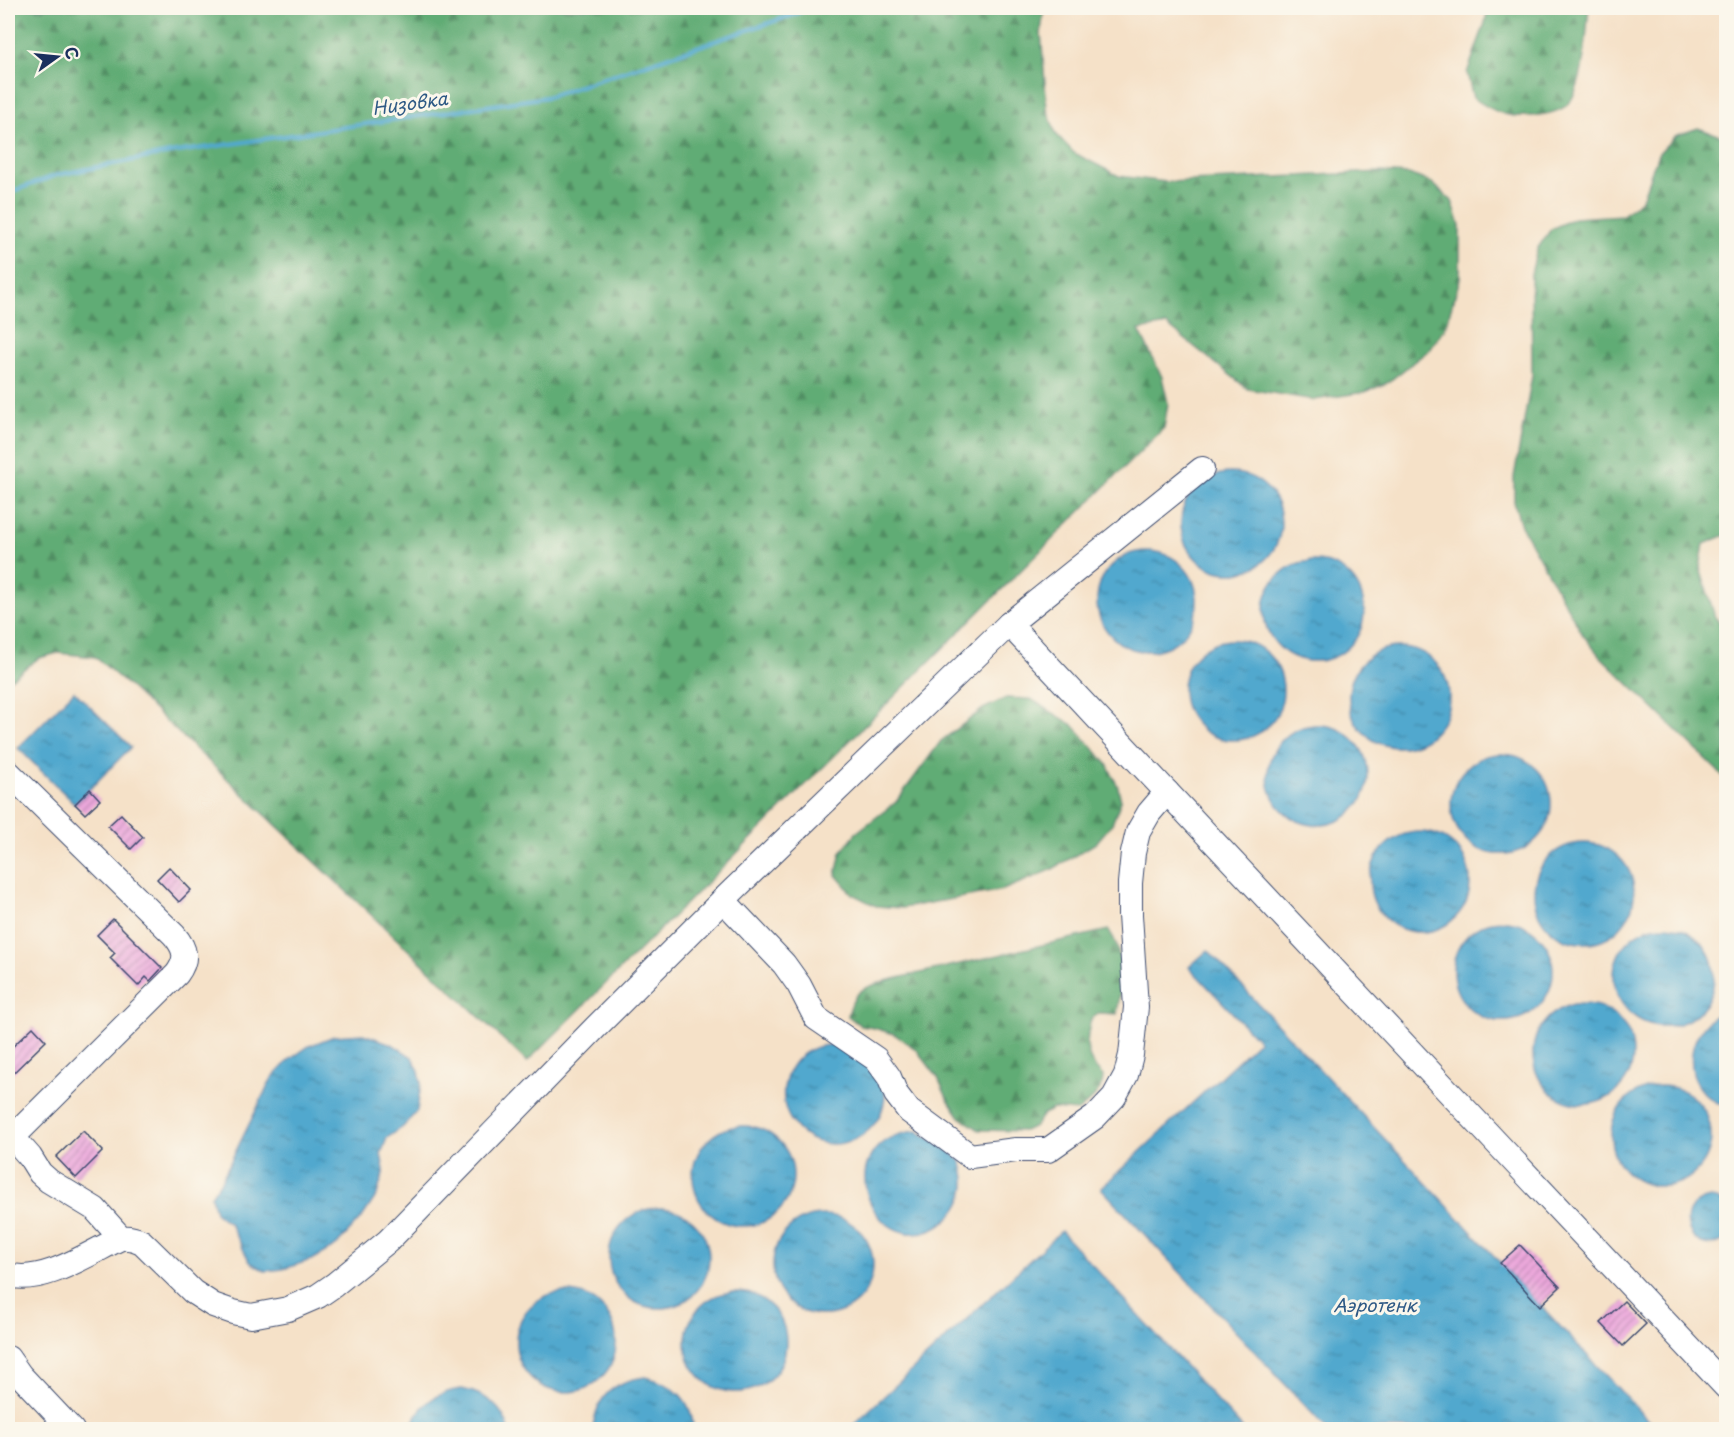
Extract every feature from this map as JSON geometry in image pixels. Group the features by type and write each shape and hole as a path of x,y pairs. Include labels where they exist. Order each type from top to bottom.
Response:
{"lane":[{"path":"8,1275 18,1277 44,1274 121,1238 135,1238 142,1242 193,1292 213,1305 233,1312 250,1316 269,1313 288,1309 318,1296 388,1241 723,900 1009,624 1202,469"},
{"path":"1009,624 1726,1387"},
{"path":"8,771 174,935 184,948 186,957 177,974 10,1134 30,1157 40,1173 95,1209 121,1238"},
{"path":"723,900 784,964 799,985 816,1018 876,1059 889,1077 896,1094 909,1111 970,1156 1016,1150 1048,1150 1095,1117 1114,1097 1126,1075 1131,1055 1136,1007 1130,915 1133,853 1138,832 1149,813 1167,792"},
{"path":"8,1283 8,1296"},
{"path":"8,1358 20,1375 72,1430"}],"green space":[{"path":"8,8 1044,8 1041,32 1047,109 1056,134 1074,153 1119,176 1167,182 1380,172 1409,174 1432,183 1452,201 1460,225 1460,279 1445,328 1429,350 1387,383 1365,392 1314,400 1248,389 1167,325 1139,330 1162,377 1168,403 1164,428 527,1062 131,688 95,657 58,653 39,658 8,681"},
{"path":"1488,8 1589,8 1581,73 1578,86 1567,105 1560,110 1546,114 1515,116 1494,110 1473,98 1467,73"},
{"path":"1698,128 1726,138 1726,535 1704,544 1700,568 1715,617 1726,630 1726,779 1599,655 1583,635 1521,526 1514,502 1514,477 1532,376 1531,274 1537,249 1551,229 1574,218 1623,215 1642,199 1658,154 1675,136"},
{"path":"1006,698 1031,699 1073,725 1107,764 1118,787 1121,801 1112,824 1096,843 1051,870 1003,890 902,908 876,906 852,894 836,875 841,852 856,833 896,802 941,741 983,709"},
{"path":"1108,930 1117,947 1119,958 1120,994 1117,1014 1100,1013 1091,1019 1087,1043 1092,1063 1103,1076 1101,1087 1095,1096 1078,1111 1053,1109 1043,1114 1035,1126 1024,1131 979,1130 960,1117 947,1098 938,1078 917,1050 894,1034 861,1026 848,1016 857,994 873,985"}],"water":[{"path":"1231,473 1250,476 1267,487 1278,504 1281,523 1278,542 1267,559 1250,570 1231,573 1212,570 1195,559 1184,542 1181,523 1184,504 1195,487 1212,476"},
{"path":"1147,551 1166,554 1183,565 1194,582 1197,601 1194,620 1183,637 1166,648 1147,651 1128,648 1111,637 1100,620 1097,601 1100,582 1111,565 1128,554"},
{"path":"1314,561 1333,564 1350,575 1361,592 1364,611 1361,630 1350,647 1333,658 1314,661 1295,658 1278,647 1267,630 1264,611 1267,592 1278,575 1295,564"},
{"path":"1233,640 1252,643 1269,654 1280,671 1283,690 1280,709 1269,726 1252,737 1233,740 1214,737 1197,726 1186,709 1183,690 1186,671 1197,654 1214,643"},
{"path":"1399,647 1418,650 1435,661 1446,678 1449,697 1446,716 1435,733 1418,744 1399,747 1380,744 1363,733 1352,716 1349,697 1352,678 1363,661 1380,650"},
{"path":"74,691 131,747 75,804 18,748"},
{"path":"1318,725 1337,728 1354,739 1365,756 1368,775 1365,794 1354,811 1337,822 1318,825 1299,822 1282,811 1271,794 1268,775 1271,756 1282,739 1299,728"},
{"path":"1501,754 1520,757 1537,768 1548,785 1551,804 1548,823 1537,840 1520,851 1501,854 1482,851 1465,840 1454,823 1451,804 1454,785 1465,768 1482,757"},
{"path":"1420,832 1439,835 1456,846 1467,863 1470,882 1467,901 1456,918 1439,929 1420,932 1401,929 1384,918 1373,901 1370,882 1373,863 1384,846 1401,835"},
{"path":"1584,843 1603,846 1620,857 1631,874 1634,893 1631,912 1620,929 1603,940 1584,943 1565,940 1548,929 1537,912 1534,893 1537,874 1548,857 1565,846"},
{"path":"1503,921 1522,924 1539,935 1550,952 1553,971 1550,990 1539,1007 1522,1018 1503,1021 1484,1018 1467,1007 1456,990 1453,971 1456,952 1467,935 1484,924"},
{"path":"1664,926 1683,929 1700,940 1711,957 1714,976 1711,995 1700,1012 1683,1023 1664,1026 1645,1023 1628,1012 1617,995 1614,976 1617,957 1628,940 1645,929"},
{"name":"Аэротенк","path":"1208,950 1656,1429 1327,1429 1101,1188 1259,1041 1189,967"},
{"path":"1583,1004 1602,1007 1619,1018 1630,1035 1633,1054 1630,1073 1619,1090 1602,1101 1583,1104 1564,1101 1547,1090 1536,1073 1533,1054 1536,1035 1547,1018 1564,1007"},
{"path":"1726,1010 1726,1106 1710,1098 1700,1087 1693,1074 1692,1059 1694,1044 1701,1030 1711,1019"},
{"path":"363,1034 392,1044 412,1057 419,1071 421,1084 417,1111 403,1127 387,1138 381,1154 384,1170 377,1195 363,1216 336,1246 311,1260 283,1269 265,1271 250,1262 230,1224 215,1212 211,1196 221,1181 272,1078 289,1060 309,1046 334,1036"},
{"path":"849,1045 855,1050 883,1085 885,1099 878,1118 858,1138 844,1143 830,1144 816,1141 803,1134 792,1122 784,1103 784,1092 789,1073 801,1056 816,1047"},
{"path":"1661,1086 1680,1089 1697,1100 1708,1117 1711,1136 1708,1155 1697,1172 1680,1183 1661,1186 1642,1183 1625,1172 1614,1155 1611,1136 1614,1117 1625,1100 1642,1089"},
{"path":"743,1126 762,1129 779,1140 790,1157 793,1176 790,1195 779,1212 762,1223 743,1226 724,1223 707,1212 696,1195 693,1176 696,1157 707,1140 724,1129"},
{"path":"917,1131 959,1159 963,1166 965,1188 960,1203 951,1216 938,1226 915,1233 894,1228 878,1215 868,1196 865,1175 871,1155 888,1139"},
{"path":"1710,1198 1717,1199 1726,1205 1726,1238 1715,1244 1705,1244 1696,1239 1687,1221 1689,1212 1697,1203"},
{"path":"659,1208 678,1211 695,1222 706,1239 709,1258 706,1277 695,1294 678,1305 659,1308 640,1305 623,1294 612,1277 609,1258 612,1239 623,1222 640,1211"},
{"path":"823,1215 842,1218 859,1229 870,1246 873,1265 870,1284 859,1301 842,1312 823,1315 804,1312 787,1301 776,1284 773,1265 776,1246 787,1229 804,1218"},
{"path":"1061,1231 1243,1429 849,1429"},
{"path":"566,1292 585,1295 602,1306 613,1323 616,1342 613,1361 602,1378 585,1389 566,1392 547,1389 530,1378 519,1361 516,1342 519,1323 530,1306 547,1295"},
{"path":"736,1292 755,1295 772,1306 783,1323 786,1342 783,1361 772,1378 755,1389 736,1392 717,1389 700,1378 689,1361 686,1342 689,1323 700,1306 717,1295"},
{"path":"645,1377 664,1384 680,1394 689,1409 693,1429 593,1429 598,1408 608,1392 624,1382"},
{"path":"462,1389 492,1402 502,1414 509,1429 410,1429 418,1413 436,1396"}],"building":[{"path":"90,789 100,800 85,814 75,804"},
{"path":"121,814 143,837 131,849 108,826"},
{"path":"169,867 191,890 179,902 157,879"},
{"path":"113,919 162,968 150,981 146,977 138,986 110,958 115,953 97,935"},
{"path":"33,1027 46,1041 8,1078 8,1051"},
{"path":"83,1131 103,1151 76,1178 56,1157"},
{"path":"1520,1245 1560,1287 1540,1306 1500,1263"},
{"path":"1624,1301 1646,1324 1623,1346 1601,1323"}],"waterway":[{"name":"Низовка","path":"8,193 57,175 170,153 547,97 809,8"}]}
